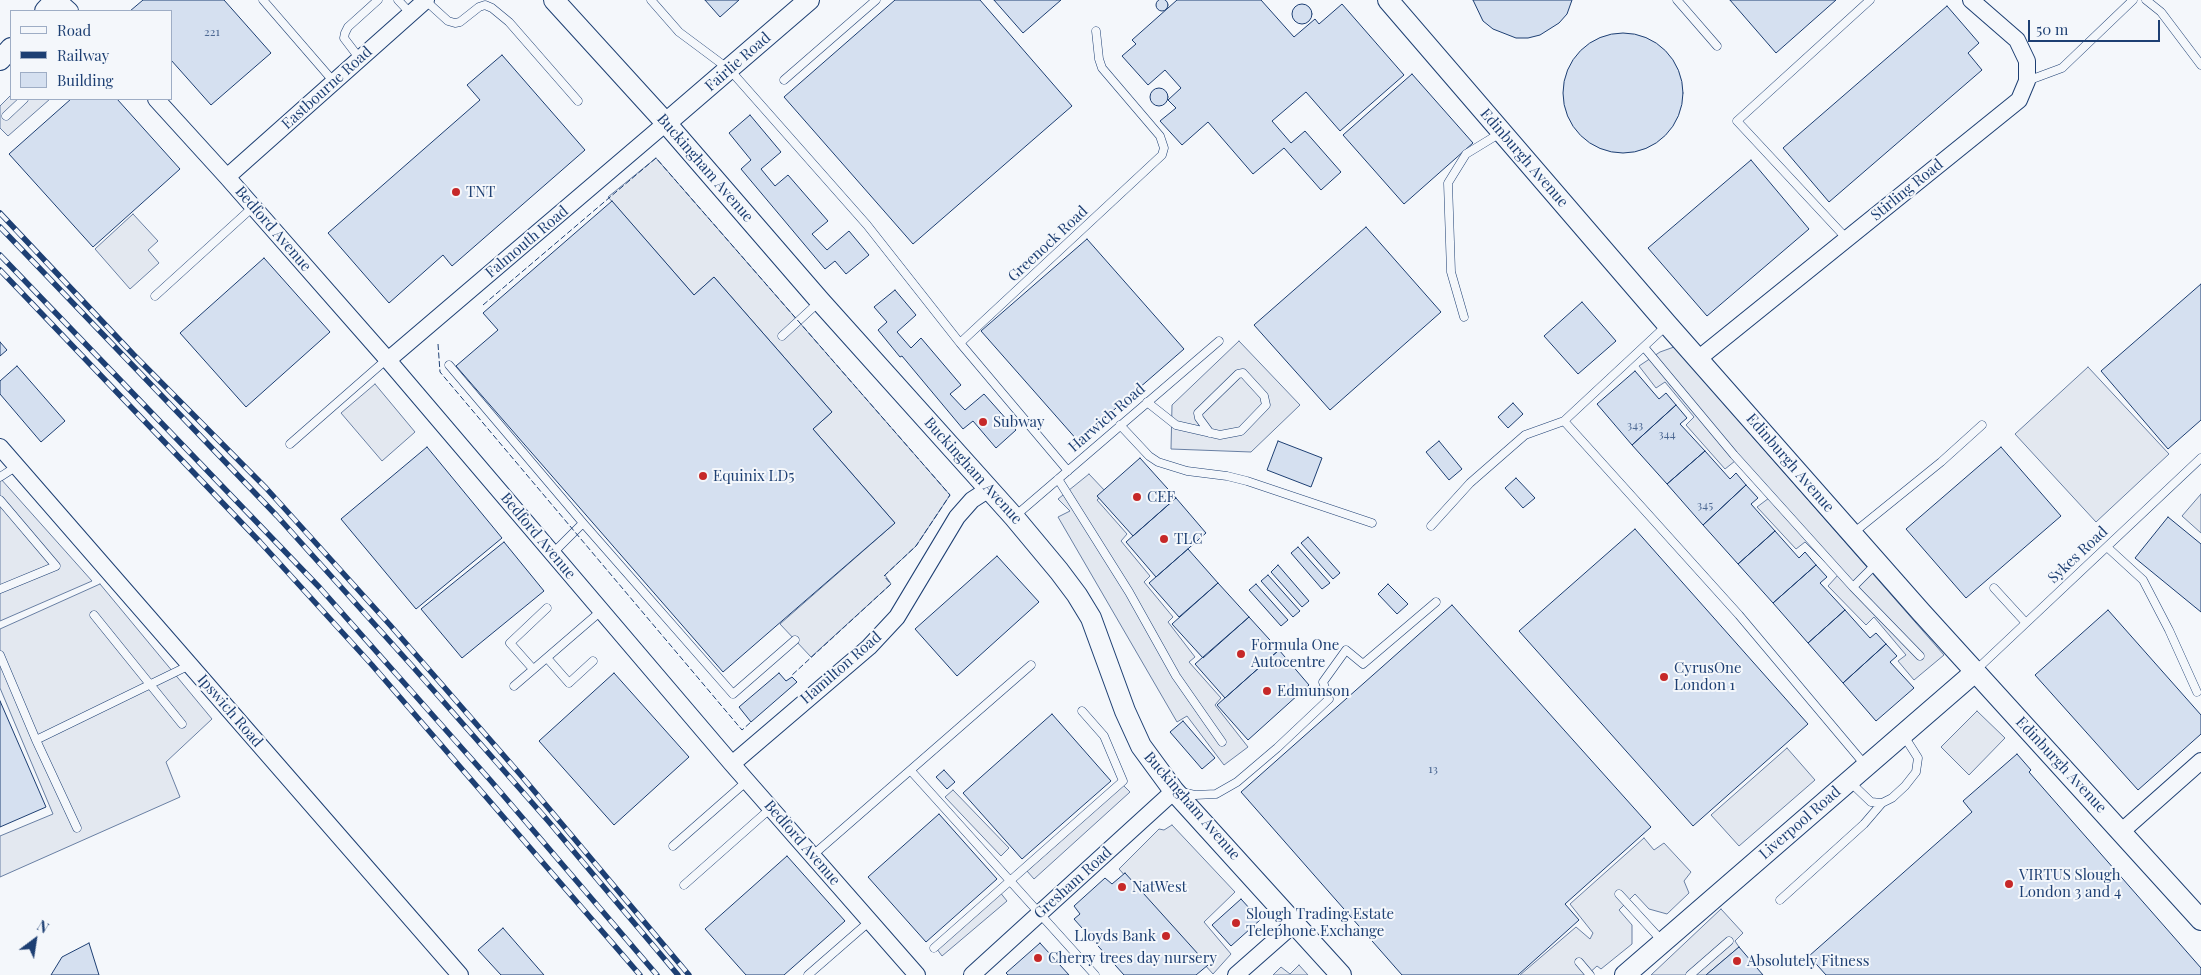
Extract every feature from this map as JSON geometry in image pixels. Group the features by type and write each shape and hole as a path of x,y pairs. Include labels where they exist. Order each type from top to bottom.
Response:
{"street":[{"path":"46,10 57,0 69,10"},
{"name":"Eastbourne Road","path":"227,177 426,0"},
{"name":"Buckingham Avenue","path":"554,0 666,123 820,301 1014,517 1071,587 1091,618 1125,711 1141,746 1174,791 1341,975"},
{"name":"Fairlie Road","path":"666,123 730,70 809,0"},
{"name":"Edinburgh Avenue","path":"1388,0 1667,324 1852,534 1974,672 2122,830 2201,920"},
{"path":"1971,0 2017,40 2027,61 2027,81"},
{"path":"0,60 10,49"},
{"name":"Stirling Road","path":"1698,359 2018,100 2027,81"},
{"name":"Bedford Avenue","path":"157,100 388,360 732,764 917,975"},
{"name":"Falmouth Road","path":"388,360 666,123"},
{"name":"Ipswich Road","path":"0,447 460,975"},
{"name":"Hamilton Road","path":"732,764 875,641 897,617 957,517 972,500 989,489"},
{"name":"Liverpool Road","path":"1625,975 1974,672"},
{"path":"2122,830 2201,761"},
{"name":"Gresham Road","path":"972,975 1174,791"},
{"path":"1239,974 1295,923"}],"lane":[{"path":"263,0 334,82"},
{"path":"360,59 344,38 345,33 348,27 378,0"},
{"path":"398,0 411,14"},
{"path":"426,0 448,21 455,23 460,22 479,7 484,5 492,8 509,22 578,101"},
{"path":"651,0 679,32 730,70 867,225 960,343 1068,471"},
{"path":"784,80 876,0"},
{"path":"1677,0 1717,46"},
{"path":"1847,239 1737,121 1870,0"},
{"path":"2027,81 2062,68 2133,0"},
{"path":"2146,0 2161,12 2201,65"},
{"name":"Greenock Road","path":"960,343 1162,155 1164,148 1160,136 1102,68 1096,31"},
{"path":"6,116 23,100"},
{"path":"1464,317 1451,272 1448,183 1466,154 1502,132"},
{"path":"155,296 253,207"},
{"path":"782,336 820,301"},
{"path":"1431,526 1470,483 1525,435 1564,421 1667,324"},
{"name":"Harwich Road","path":"1014,517 1219,341"},
{"path":"1644,346 1734,456 1853,587 1920,656"},
{"path":"290,444 388,360"},
{"path":"449,365 583,523 733,694 795,640"},
{"path":"1147,402 1176,425 1210,433 1220,435 1241,431 1266,405 1264,396 1243,373 1238,374 1198,413 1199,418 1210,433"},
{"path":"1564,421 1738,615 1866,766"},
{"path":"1120,425 1149,456 1158,462 1187,471 1227,476 1247,481 1372,523"},
{"path":"1852,534 1941,462 1982,425"},
{"name":"Sykes Road","path":"1974,672 2201,458"},
{"path":"0,478 17,466"},
{"path":"1058,479 1129,592 1176,676 1222,742"},
{"path":"0,500 56,566 0,589"},
{"path":"553,553 583,523"},
{"path":"2107,547 2143,580 2169,630 2197,692"},
{"path":"1853,587 1878,562"},
{"path":"1994,588 2026,623"},
{"path":"1174,791 1195,795 1216,794 1237,782 1330,699 1323,682 1346,650 1363,664 1436,602"},
{"path":"533,669 510,643 547,608"},
{"path":"514,686 601,611"},
{"path":"94,615 182,724"},
{"path":"0,655 36,740 77,828"},
{"path":"547,658 569,682 594,660"},
{"path":"36,740 190,665"},
{"path":"813,855 1031,666"},
{"path":"934,948 1123,781 1104,736 1082,711"},
{"path":"1780,900 1864,824 1882,803 1905,786 1916,772 1918,758 1903,734"},
{"path":"911,771 1096,975"},
{"path":"673,846 748,781"},
{"path":"1849,781 1871,802 1882,803"},
{"path":"684,885 771,808"},
{"path":"1619,894 1663,942"},
{"path":"808,975 870,921"},
{"path":"1690,975 1729,941"},
{"path":"1579,962 1590,975"}],"shaded area":[{"path":"10,96 10,100 49,100 8,136 0,128 0,106"},
{"path":"656,158 950,495 916,546 885,575 891,584 811,657 780,624 895,523 813,429 832,412 714,277 694,295 608,197"},
{"path":"133,214 158,241 148,250 159,263 130,289 95,249"},
{"path":"1239,341 1300,405 1251,452 1171,449 1172,405"},
{"path":"1674,347 1944,655 1914,680 1898,661 1906,655 1874,617 1866,625 1828,586 1838,575 1805,542 1796,549 1757,507 1769,498 1735,461 1725,469 1686,425 1694,417 1665,382 1656,388 1639,366 1660,352"},
{"path":"2088,367 2169,454 2096,522 2015,434"},
{"path":"375,384 415,432 382,461 341,413"},
{"path":"1089,474 1106,492 1097,500 1127,534 1121,541 1150,576 1144,582 1173,617 1168,622 1195,657 1189,662 1221,698 1215,705 1248,747 1224,765 1187,716 1177,722 1058,517 1070,511 1058,499"},
{"path":"0,478 92,581 0,621"},
{"path":"2201,494 2201,533 2182,516"},
{"path":"100,584 212,719 166,762 180,797 0,877 0,836 53,814 0,688 0,629"},
{"path":"1977,711 2005,738 1969,775 1941,747"},
{"path":"1787,748 1815,780 1739,846 1711,815"},
{"path":"1123,785 1130,792 1034,879 1027,871"},
{"path":"953,790 1009,848 1001,856 945,797"},
{"path":"1172,825 1235,892 1204,922 1231,954 1213,974 1119,869 1159,829 1164,830"},
{"path":"1644,838 1654,850 1664,843 1691,872 1684,881 1689,893 1667,914 1649,909 1635,894 1619,910 1632,925 1632,944 1601,969 1597,966 1587,975 1520,975 1576,927 1590,939 1593,933 1570,904"},
{"path":"999,891 1007,901 942,956 934,945"},
{"path":"1721,909 1743,933 1735,941 1739,947 1706,975 1651,975"},
{"path":"1299,965 1308,975 1273,975 1281,967 1290,974"}],"building":[{"path":"1162,-1 1168,5 1162,11 1156,5"},
{"path":"143,0 224,0 271,53 211,105 172,61 172,10 131,10"},
{"path":"705,0 739,0 720,17"},
{"path":"895,0 980,0 1072,106 913,244 784,97"},
{"path":"994,0 1061,0 1023,33"},
{"path":"1177,0 1261,0 1294,37 1315,19 1319,24 1342,4 1404,75 1340,131 1306,92 1272,121 1291,143 1305,131 1341,172 1321,190 1284,148 1253,174 1208,122 1182,145 1160,121 1176,108 1168,100 1181,88 1165,70 1148,85 1122,56 1136,44 1132,40"},
{"path":"1473,0 1572,0 1567,14 1559,23 1540,35 1516,38 1493,29 1483,21"},
{"path":"1730,0 1836,0 1776,53"},
{"path":"1302,4 1309,7 1312,14 1309,21 1302,24 1295,21 1292,14 1295,7"},
{"path":"1947,6 1979,43 1968,53 1982,70 1829,202 1783,148"},
{"path":"1623,33 1635,34 1646,38 1656,43 1665,51 1673,60 1678,70 1682,81 1682,105 1678,116 1673,126 1665,135 1656,143 1646,148 1635,152 1623,153 1611,152 1600,148 1590,143 1581,135 1573,126 1568,116 1564,105 1563,93 1564,81 1568,70 1573,60 1581,51 1590,43 1600,38 1611,34"},
{"name":"TNT","path":"502,55 585,150 452,266 443,255 389,303 328,233 480,100 467,85"},
{"path":"1412,74 1473,143 1404,204 1343,135"},
{"path":"1159,88 1165,91 1168,97 1165,103 1159,106 1153,103 1150,97 1153,91"},
{"path":"70,100 118,100 180,169 93,247 9,154"},
{"path":"750,115 781,152 761,169 775,186 788,175 828,221 812,234 827,250 849,231 869,255 846,274 835,261 825,269 741,169 751,160 729,133"},
{"path":"1751,160 1809,229 1707,316 1648,248"},
{"name":"Equinix LD5","path":"612,201 694,295 714,277 832,412 813,429 895,523 723,672 456,366 498,330 483,313"},
{"path":"1366,227 1441,312 1330,410 1254,325"},
{"path":"1087,239 1184,349 1078,441 981,331"},
{"path":"264,258 330,332 246,407 180,333"},
{"path":"2201,284 2201,420 2168,449 2101,371"},
{"path":"895,290 916,315 897,332 911,348 921,338 961,385 950,394 965,410 984,394 1016,430 996,448 973,421 963,429 878,330 887,322 874,307"},
{"path":"1582,302 1616,341 1578,374 1544,336"},
{"path":"0,342 7,350 0,356"},
{"path":"17,366 65,421 41,442 0,394 0,381"},
{"path":"1635,371 1659,399 1666,393 1676,405 1632,445 1597,404"},
{"path":"1513,403 1523,414 1508,428 1498,417"},
{"path":"1676,405 1687,418 1680,424 1705,451 1667,484 1632,445"},
{"path":"1278,441 1322,458 1311,487 1267,470"},
{"path":"1439,441 1462,469 1449,480 1426,452"},
{"path":"427,447 502,538 416,609 341,519"},
{"path":"2001,447 2061,516 1966,598 1906,529"},
{"path":"1705,451 1730,479 1736,473 1746,485 1703,525 1667,484"},
{"name":"CEF","path":"1140,458 1176,498 1133,536 1097,496"},
{"path":"1516,478 1535,498 1523,508 1505,488"},
{"path":"1746,485 1758,498 1751,504 1775,531 1738,564 1703,525"},
{"name":"TLC","path":"1176,498 1206,533 1156,577 1126,542"},
{"path":"2168,517 2201,544 2201,612 2135,558"},
{"name":"CyrusOne London 1","path":"1635,529 1808,724 1693,826 1519,631"},
{"path":"1775,531 1799,558 1805,552 1816,565 1773,603 1738,564"},
{"path":"1308,537 1340,573 1333,579 1301,543"},
{"path":"504,542 544,591 462,658 421,609"},
{"path":"1298,547 1330,583 1322,589 1291,553"},
{"path":"1188,549 1218,583 1179,617 1149,583"},
{"path":"997,556 1039,602 957,676 915,629"},
{"path":"1278,565 1309,601 1302,607 1271,572"},
{"path":"1816,565 1827,577 1820,583 1845,610 1808,643 1773,603"},
{"path":"1268,575 1300,611 1293,617 1261,581"},
{"path":"1218,583 1249,617 1203,658 1172,624"},
{"path":"1256,584 1288,620 1281,626 1249,590"},
{"path":"1388,584 1408,604 1397,614 1378,594"},
{"path":"1452,605 1651,827 1565,904 1579,920 1518,975 1402,975 1241,792"},
{"path":"1845,610 1870,638 1876,633 1886,644 1843,683 1808,643"},
{"path":"2108,610 2201,715 2201,734 2138,790 2035,675"},
{"name":"Formula One Autocentre","path":"1249,617 1279,650 1225,698 1195,664"},
{"path":"1886,644 1897,656 1890,662 1914,688 1876,721 1843,683"},
{"name":"Edmunson","path":"1279,650 1309,685 1248,740 1217,705"},
{"path":"614,673 689,757 614,825 539,741"},
{"path":"779,673 786,681 792,677 797,682 751,722 739,707"},
{"path":"0,701 46,807 0,827"},
{"path":"1052,714 1111,781 1022,859 963,793"},
{"path":"1183,721 1215,758 1202,769 1170,732"},
{"name":"VIRTUS Slough London 3 and 4","path":"2017,754 2031,770 2029,772 2201,968 2201,975 1826,975 1809,956 1972,812 1963,801"},
{"path":"944,770 955,782 947,789 936,777"},
{"path":"939,814 997,879 926,942 868,877"},
{"path":"787,856 845,921 784,975 746,975 705,929"},
{"path":"1125,873 1208,965 1196,975 1124,975 1074,919 1080,914 1074,906 1105,878 1112,884"},
{"name":"Slough Trading Estate Telephone Exchange","path":"1241,899 1260,920 1231,946 1212,925"},
{"path":"503,928 544,975 501,975 478,950"},
{"path":"89,943 99,975 51,975 62,957"},
{"name":"Cherry trees day nursery","path":"1040,943 1069,975 1008,975 1006,973"},
{"name":"Absolutely Fitness","path":"1739,947 1763,975 1706,975"}],"railway":[{"path":"0,213 133,354 266,488 390,625 519,773 689,975"},
{"path":"0,227 277,516 549,822 678,975"},
{"path":"0,255 320,588 491,781 657,975"},
{"path":"0,270 260,542 372,665 640,975"}],"fence":[{"path":"483,305 656,158 950,495 916,546 884,576 891,584 791,676"},
{"path":"438,344 440,372 742,730 751,722"}],"place":[{"name":"TNT","path":"456,192"},
{"name":"Subway","path":"983,422"},
{"name":"Equinix LD5","path":"703,476"},
{"name":"CEF","path":"1137,497"},
{"name":"TLC","path":"1164,539"},
{"name":"Formula One Autocentre","path":"1241,654"},
{"name":"CyrusOne London 1","path":"1664,677"},
{"name":"Edmunson","path":"1267,691"},
{"name":"VIRTUS Slough London 3 and 4","path":"2009,884"},
{"name":"NatWest","path":"1122,887"},
{"name":"Slough Trading Estate Telephone Exchange","path":"1236,923"},
{"name":"Lloyds Bank","path":"1166,936"},
{"name":"Cherry trees day nursery","path":"1038,958"},
{"name":"Absolutely Fitness","path":"1737,961"}]}
